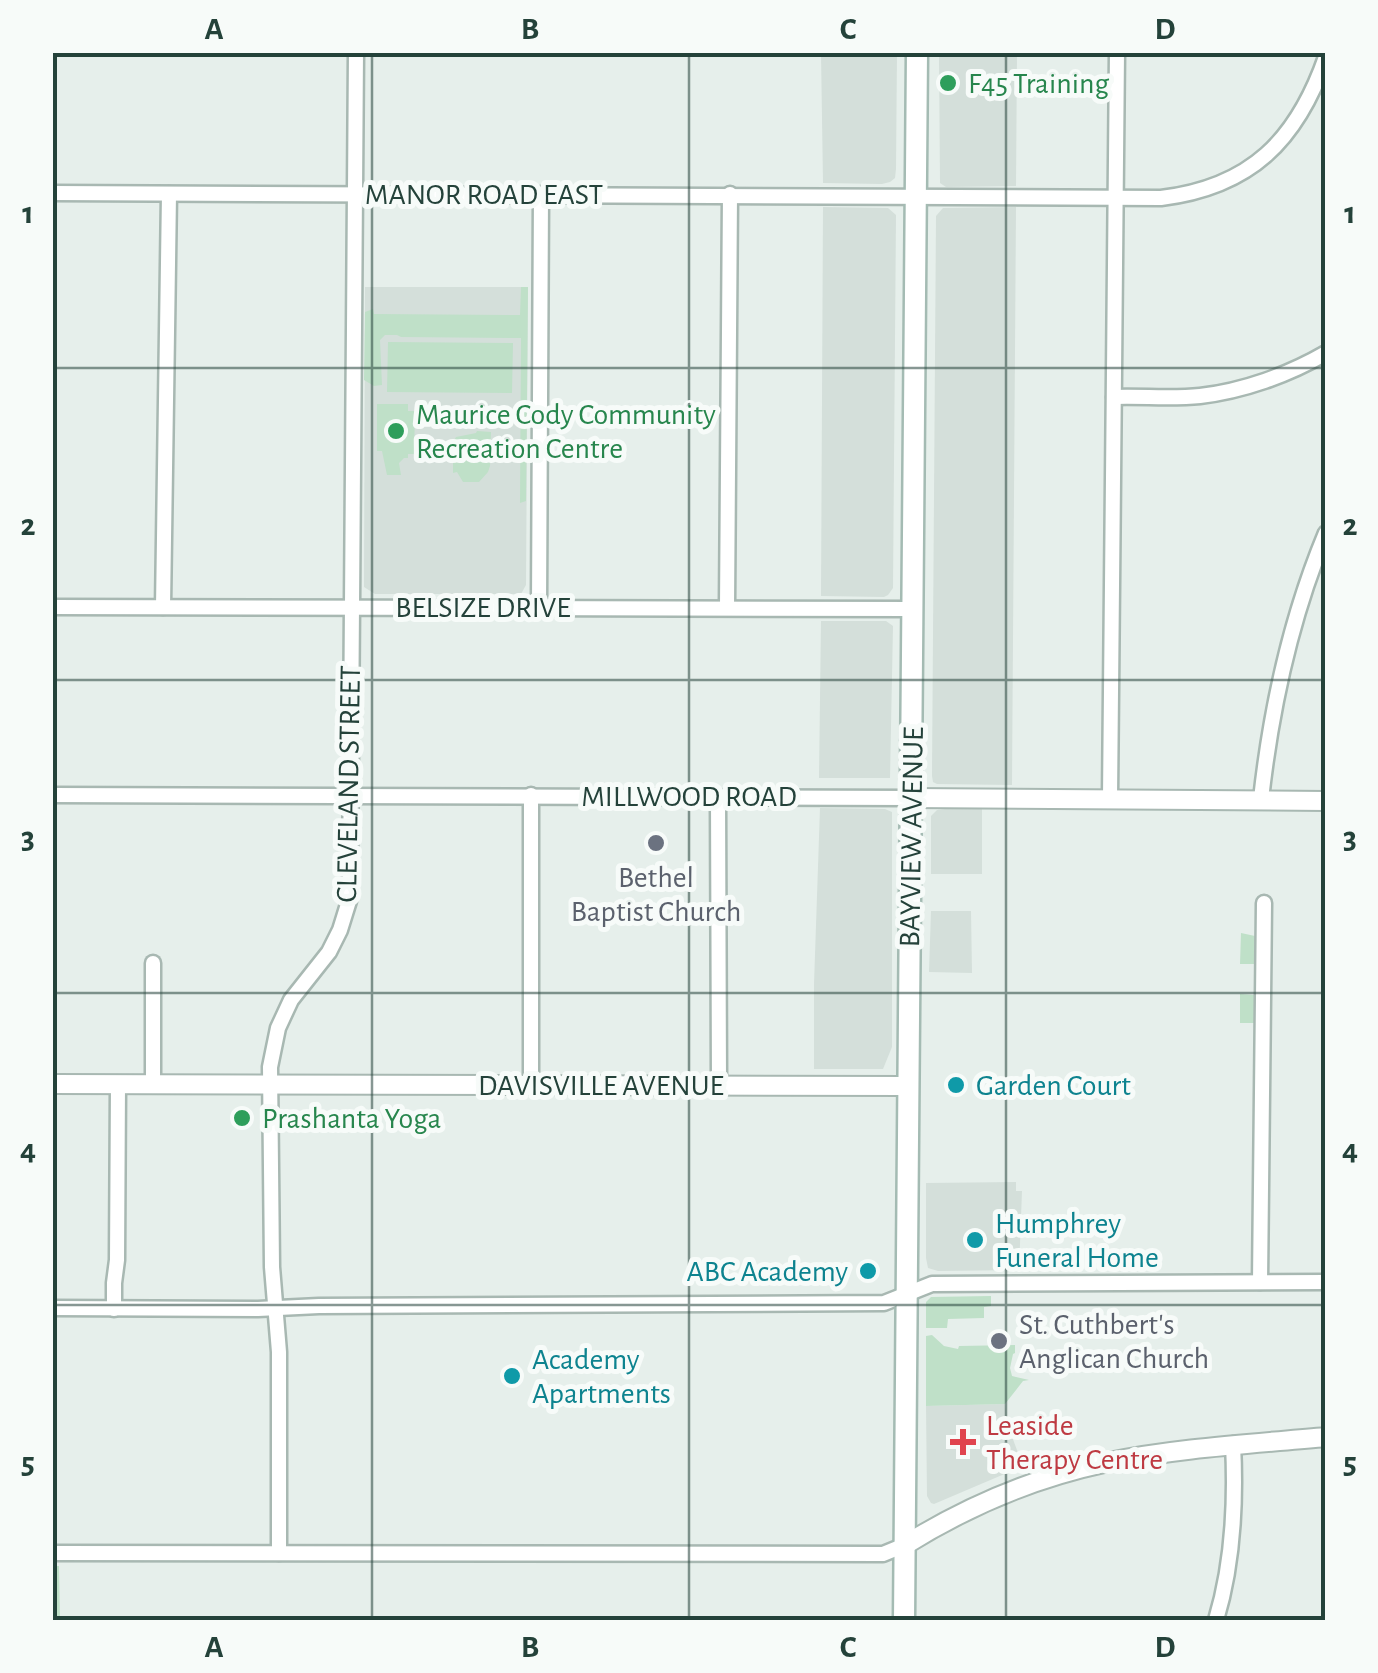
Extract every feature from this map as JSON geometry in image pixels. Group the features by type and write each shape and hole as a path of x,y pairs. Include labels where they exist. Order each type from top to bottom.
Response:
{"main road":[{"name":"BAYVIEW AVENUE","path":"904,1620 917,52"}],"street":[{"name":"CLEVELAND STREET","path":"279,1553 279,1352 272,1266 270,1068 278,1028 291,1000 329,952 345,918 350,881 356,52"},
{"path":"1110,798 1116,52"},
{"name":"MANOR ROAD EAST","path":"52,193 1161,198 1212,187 1238,176 1284,137 1300,116 1326,58"},
{"path":"163,607 168,194"},
{"path":"538,606 541,194"},
{"path":"727,608 730,194"},
{"path":"1114,397 1222,392 1290,371 1326,354"},
{"path":"1262,799 1282,672 1326,533"},
{"name":"BELSIZE DRIVE","path":"52,606 914,609"},
{"name":"MILLWOOD ROAD","path":"52,795 1326,801"},
{"path":"530,1084 531,795"},
{"path":"718,796 719,1084"},
{"path":"1260,1282 1264,903"},
{"path":"153,964 153,1085"},
{"name":"DAVISVILLE AVENUE","path":"52,1084 909,1086"},
{"path":"114,1308 118,1084"},
{"path":"52,1308 884,1303 932,1284 1326,1282"},
{"path":"52,1553 887,1553 968,1509 1044,1480 1102,1464 1234,1444 1326,1437"},
{"path":"1216,1620 1233,1524 1234,1444"}],"shaded area":[{"path":"821,53 897,53 896,169 890,182 823,183"},
{"path":"939,53 1017,53 1016,186 946,187 940,183"},
{"path":"823,207 888,208 896,215 893,588 884,597 821,596"},
{"path":"1016,207 1012,785 937,784 932,776 936,216 943,208"},
{"path":"365,287 528,287 526,585 521,594 375,594 364,587"},
{"path":"821,621 886,621 893,626 890,778 819,778"},
{"path":"820,808 892,812 892,1047 883,1069 814,1069"},
{"path":"945,809 982,809 982,874 931,874 931,816"},
{"path":"931,911 971,911 972,973 929,972"},
{"path":"1016,1182 1016,1191 1022,1191 1019,1270 928,1268 926,1183"},
{"path":"1005,1404 1008,1426 1023,1466 931,1503 927,1496 926,1406"}],"green space":[{"path":"521,287 528,287 526,501 520,503 521,338 385,335 380,340 382,385 374,386 364,380 365,312 373,309 374,314 520,315"},
{"path":"388,342 513,343 512,393 387,392"},
{"name":"Maurice Cody Community Recreation Centre","path":"377,404 408,404 408,411 415,411 414,454 408,454 399,463 401,475 387,475 382,451 377,451"},
{"path":"491,432 490,466 479,482 463,482 457,472 453,473 450,448 456,437"},
{"path":"1241,933 1255,936 1254,964 1240,964"},
{"path":"1240,994 1254,995 1254,1023 1240,1023"},
{"path":"991,1296 991,1306 984,1307 984,1318 948,1319 947,1328 926,1328 926,1302 931,1297"},
{"path":"932,1335 944,1346 958,1349 1015,1345 1012,1376 1029,1380 1023,1381 1005,1404 926,1406 926,1336"},
{"path":"52,1566 59,1566 60,1620 53,1620"}],"place":[{"name":"F45 Training","path":"948,83"},
{"name":"Maurice Cody Community Recreation Centre","path":"396,431"},
{"name":"Bethel Baptist Church","path":"656,843"},
{"name":"Garden Court","path":"956,1085"},
{"name":"Prashanta Yoga","path":"242,1118"},
{"name":"Humphrey Funeral Home","path":"975,1240"},
{"name":"ABC Academy","path":"868,1271"},
{"name":"St. Cuthbert's Anglican Church","path":"999,1341"},
{"name":"Academy Apartments","path":"512,1376"},
{"name":"Leaside Therapy Centre","path":"963,1442"}]}
